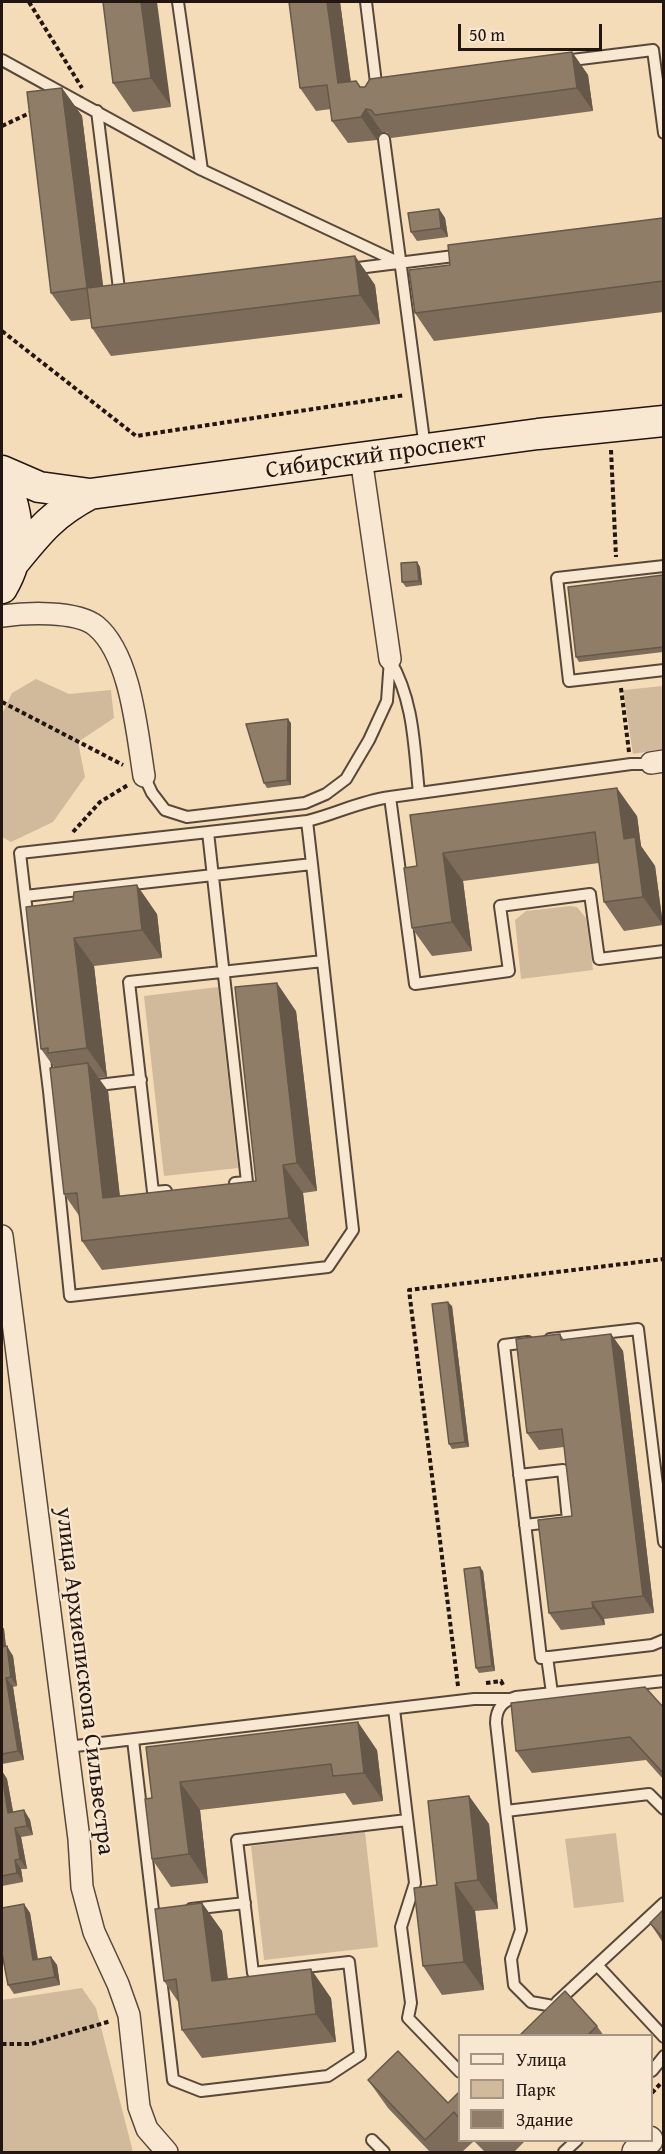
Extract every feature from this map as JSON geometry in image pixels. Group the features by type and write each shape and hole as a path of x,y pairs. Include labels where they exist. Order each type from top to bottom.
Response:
{"main road":[{"name":"Сибирский проспект","path":"90,494 425,449 663,421"},
{"path":"2,474 39,487 90,494"},
{"path":"2,474 14,510 17,540 15,561"},
{"path":"2,588 15,561 43,526 64,508 90,494"}],"street":[{"path":"361,458 390,659"},
{"path":"2,616 24,613 78,617 95,625 111,644 124,672 144,776"},
{"name":"улица Архиепископа Сильвестра","path":"2,1236 68,1747 82,1887 94,1932 118,1984 129,2015 139,2108 147,2129 167,2152"}],"lane":[{"path":"178,2 202,170"},
{"path":"366,2 382,83 379,103"},
{"path":"549,62 653,50 663,133"},
{"path":"2,60 202,170 400,263"},
{"path":"96,111 119,297 130,295"},
{"path":"384,139 425,449"},
{"path":"342,270 469,254"},
{"path":"663,566 557,578 569,681 663,670"},
{"path":"144,776 152,794 165,810 188,817 305,803 326,794 346,778 369,740 387,700 390,659"},
{"path":"390,659 404,682 409,704 419,793"},
{"path":"307,821 353,1230 328,1267 70,1296 55,1091 21,853 307,821 334,814 368,800 652,764"},
{"path":"390,797 415,984 509,971 500,906 534,901 590,894 599,959 663,951"},
{"path":"208,832 248,1182 224,1184"},
{"path":"26,896 312,864"},
{"path":"176,1190 153,1192 129,982 323,961"},
{"path":"84,1087 141,1080"},
{"path":"663,1542 638,1329 504,1345 541,1658 652,1645 663,1640"},
{"path":"519,1475 563,1470 568,1520 525,1525"},
{"path":"548,1657 552,1693"},
{"path":"68,1747 474,1699 509,1699 663,1681"},
{"path":"509,1699 498,1709 496,1723 521,1930 511,1959 514,1985 531,2002 549,2009 663,1903"},
{"path":"394,1709 414,1883 401,1927 411,2002 408,2018 458,2071"},
{"path":"133,1740 165,1912 173,2080 201,2091 328,2076 360,2055 349,1962 253,1973 237,1840 407,1820"},
{"path":"506,1810 649,1794 663,1809"},
{"path":"165,1912 245,1903"},
{"path":"597,1965 663,2037"},
{"path":"653,2068 663,2055"},
{"path":"372,2140 384,2152"}],"path":[{"path":"29,2 96,111"},
{"path":"2,126 67,95"},
{"path":"2,331 136,436 418,393"},
{"path":"611,449 617,571"},
{"path":"619,675 652,764"},
{"path":"2,702 144,776"},
{"path":"58,849 100,802 144,776"},
{"path":"468,1685 456,1686 409,1290 663,1259"},
{"path":"479,1683 501,1681 509,1699"},
{"path":"2,2044 31,2044 129,2015"}],"green space":[{"path":"36,679 69,694 111,690 114,718 78,742 85,777 53,822 11,842 2,837 2,714 12,693"},
{"path":"663,686 663,749 633,754 623,690"},
{"path":"577,907 586,918 593,970 521,979 515,920 526,911"},
{"path":"218,987 238,1168 164,1176 144,996"},
{"path":"365,1832 378,1947 264,1960 251,1846"},
{"path":"616,1833 624,1902 574,1908 565,1839"},
{"path":"82,1988 96,2008 133,2152 2,2152 2,2000"}],"building":[{"path":"103,2 141,2 151,78 113,83"},
{"path":"289,2 327,2 338,83 356,81 360,87 365,87 370,79 572,52 577,88 375,115 371,110 366,109 361,117 332,121 327,85 300,88"},
{"path":"62,88 87,288 51,293 27,92"},
{"path":"439,209 441,228 411,232 408,213"},
{"path":"663,218 663,281 415,313 409,270 450,265 448,245"},
{"path":"355,256 360,295 92,328 87,288"},
{"path":"417,562 419,581 402,582 401,563"},
{"path":"663,575 663,647 576,657 568,587"},
{"path":"288,719 287,780 264,783 246,724"},
{"path":"617,788 624,839 635,837 643,897 604,902 595,832 443,853 452,922 412,928 404,868 417,866 410,815"},
{"path":"137,885 142,930 74,938 87,1048 48,1053 48,1048 41,1049 26,907 73,901 74,892"},
{"path":"277,983 297,1163 283,1165 289,1218 82,1241 77,1193 64,1194 50,1068 88,1063 103,1198 256,1181 235,987"},
{"path":"448,1302 465,1442 449,1444 432,1304"},
{"path":"560,1334 561,1340 611,1334 643,1596 592,1602 593,1608 549,1613 538,1520 572,1516 562,1429 527,1433 516,1339"},
{"path":"480,1567 492,1666 476,1668 464,1569"},
{"path":"7,1646 11,1677 6,1678 18,1751 2,1754 2,1647"},
{"path":"645,1687 663,1707 663,1773 630,1737 516,1751 511,1703"},
{"path":"358,1722 364,1773 333,1776 331,1764 180,1782 189,1854 152,1859 145,1799 152,1798 146,1747"},
{"path":"2,1775 8,1813 24,1810 27,1826 15,1828 20,1859 15,1860 17,1873 2,1876"},
{"path":"469,1796 478,1880 455,1883 464,1962 423,1966 414,1888 437,1885 428,1801"},
{"path":"202,1903 212,1981 311,1969 316,2014 182,2030 176,1979 164,1981 155,1909"},
{"path":"24,1904 33,1960 51,1957 55,1977 8,1985 2,1953 2,1908"},
{"path":"663,1910 663,1938 650,1923"},
{"path":"565,1991 597,2026 589,2034 521,2034"},
{"path":"398,2051 448,2103 458,2093 458,2117 454,2112 425,2140 368,2080"}]}
